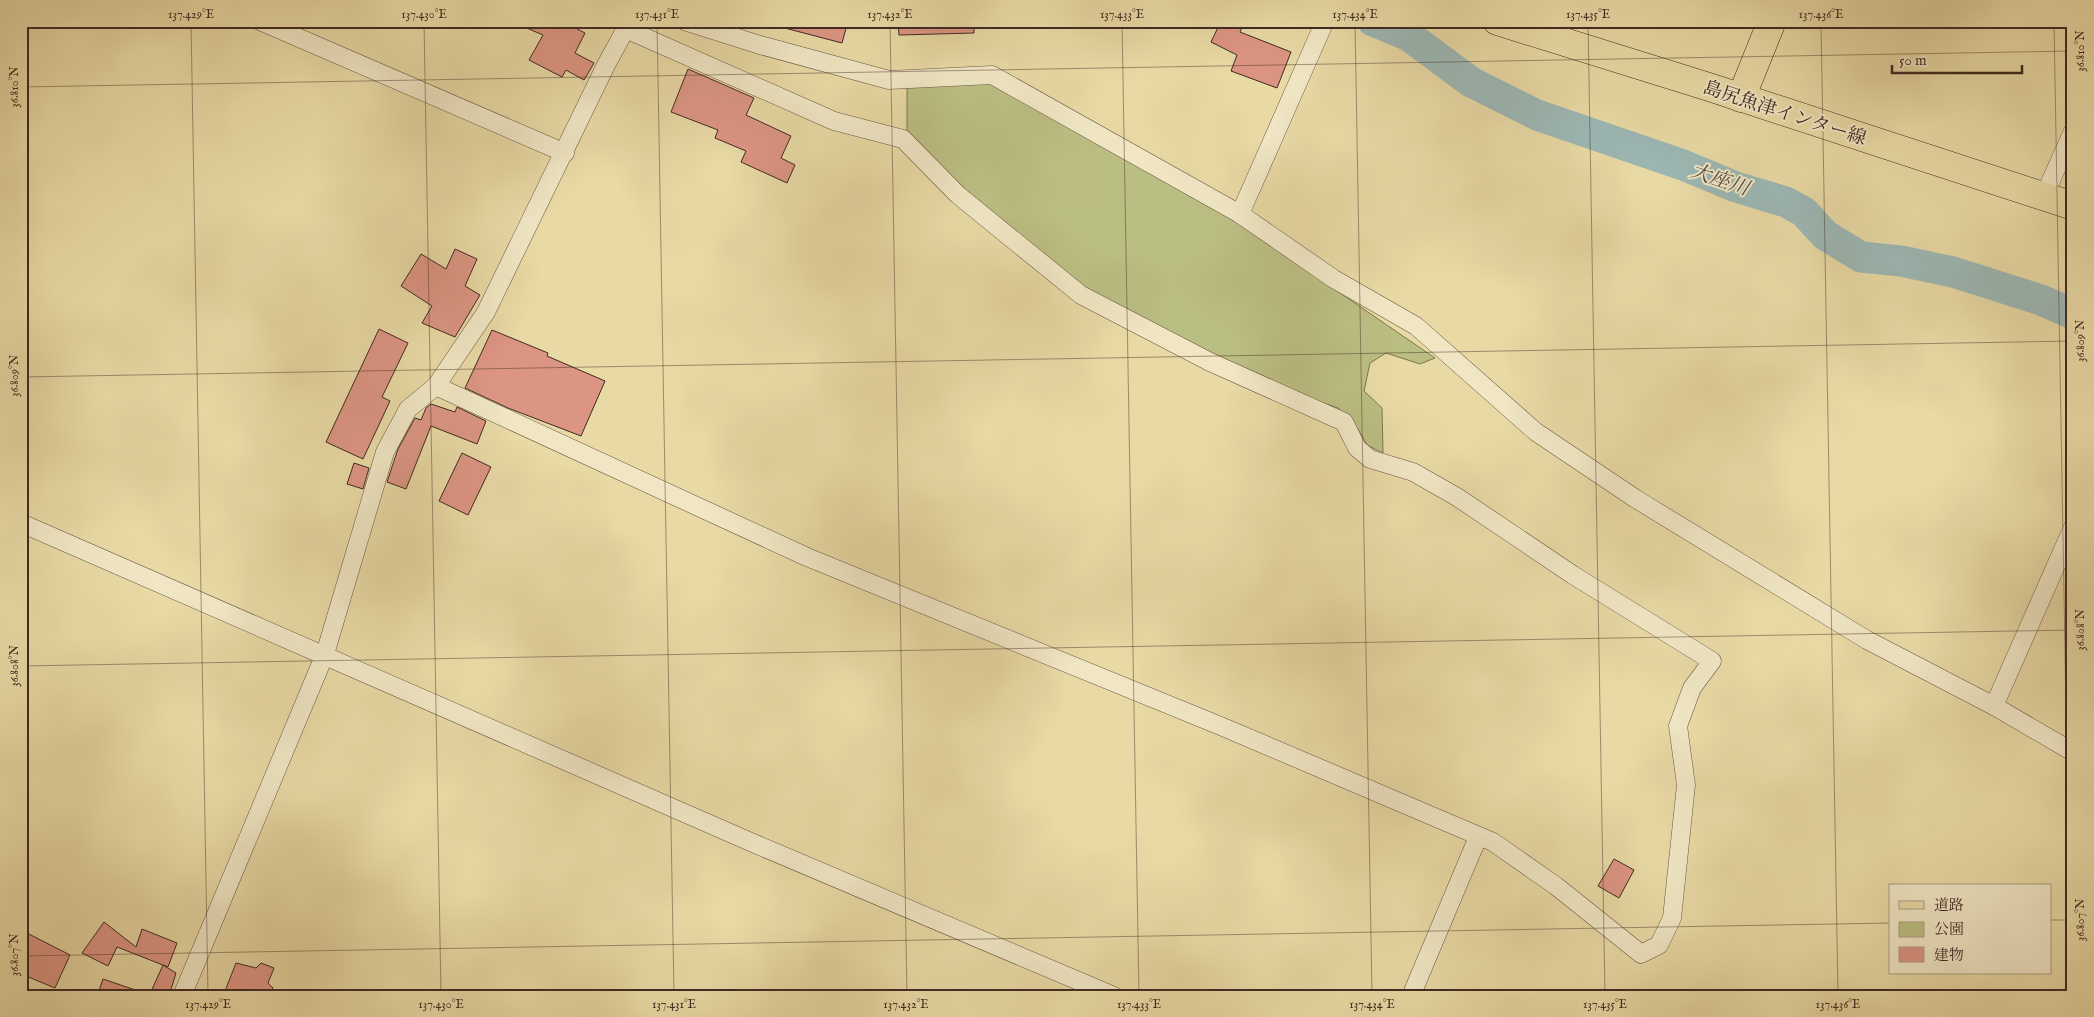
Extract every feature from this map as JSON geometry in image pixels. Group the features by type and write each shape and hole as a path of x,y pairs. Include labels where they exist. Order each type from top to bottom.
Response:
{"main road":[{"name":"島尻魚津インター線","path":"1497,21 2073,206"},
{"path":"1741,98 1772,21"}],"street":[{"path":"260,21 565,153"},
{"path":"684,21 760,45 889,80 992,75 1240,214 1334,279 1416,326 1536,432 1636,499 1867,640 1994,706 2073,752"},
{"path":"1240,214 1325,21"},
{"path":"182,996 325,654 385,452 408,409 436,386 486,312 520,240 565,153 606,65 628,25 834,121 903,139 958,195 1081,296 1210,362 1344,422 1356,448 1370,459 1413,472 1457,496 1573,575 1712,661 1692,688 1678,726 1686,786 1672,918 1660,945 1640,954 1556,886 1493,842 1223,727 807,557 436,386"},
{"path":"2044,196 2073,131"},
{"path":"21,524 325,654 754,844 1114,996"},
{"path":"1994,706 2073,527"},
{"path":"1411,996 1478,837"}],"green space":[{"path":"993,82 1238,223 1435,358 1420,364 1386,353 1370,363 1364,391 1382,408 1383,453 1367,445 1358,429 1338,408 1288,391 1094,294 964,190 907,132 907,87"}],"building":[{"path":"510,21 562,21 585,33 575,53 594,63 584,80 566,70 562,77 529,60 543,35"},
{"path":"778,21 848,21 842,43 777,26"},
{"path":"898,21 974,21 974,33 899,35"},
{"path":"1221,21 1245,21 1240,32 1291,52 1277,88 1231,71 1237,55 1211,42"},
{"path":"688,69 754,98 746,115 791,136 781,158 795,165 787,183 741,162 746,151 715,138 718,130 671,112"},
{"path":"455,249 477,259 465,286 480,295 455,337 422,323 432,306 401,286 421,254 446,269"},
{"path":"379,329 408,343 382,397 390,401 363,459 326,442"},
{"path":"492,330 548,353 547,356 605,381 581,436 508,408 465,388"},
{"path":"431,404 455,412 457,407 486,421 477,444 431,426 406,489 387,482 398,449 415,418 421,420 426,408"},
{"path":"462,453 491,467 468,515 439,501"},
{"path":"354,463 369,468 363,489 347,484"},
{"path":"1614,859 1634,870 1619,898 1598,886"},
{"path":"104,922 136,947 142,929 177,943 168,967 117,947 108,966 82,953"},
{"path":"21,930 70,955 55,988 21,974"},
{"path":"236,963 256,968 261,963 274,968 268,983 273,988 269,996 223,996"},
{"path":"163,965 176,973 169,996 149,996"},
{"path":"103,979 144,993 144,996 97,996"}],"waterway":[{"name":"大座川","path":"1373,21 1409,36 1471,82 1537,115 1683,165 1736,187 1786,202 1804,212 1825,235 1861,257 1901,261 1953,272 2041,300 2073,314"}]}
